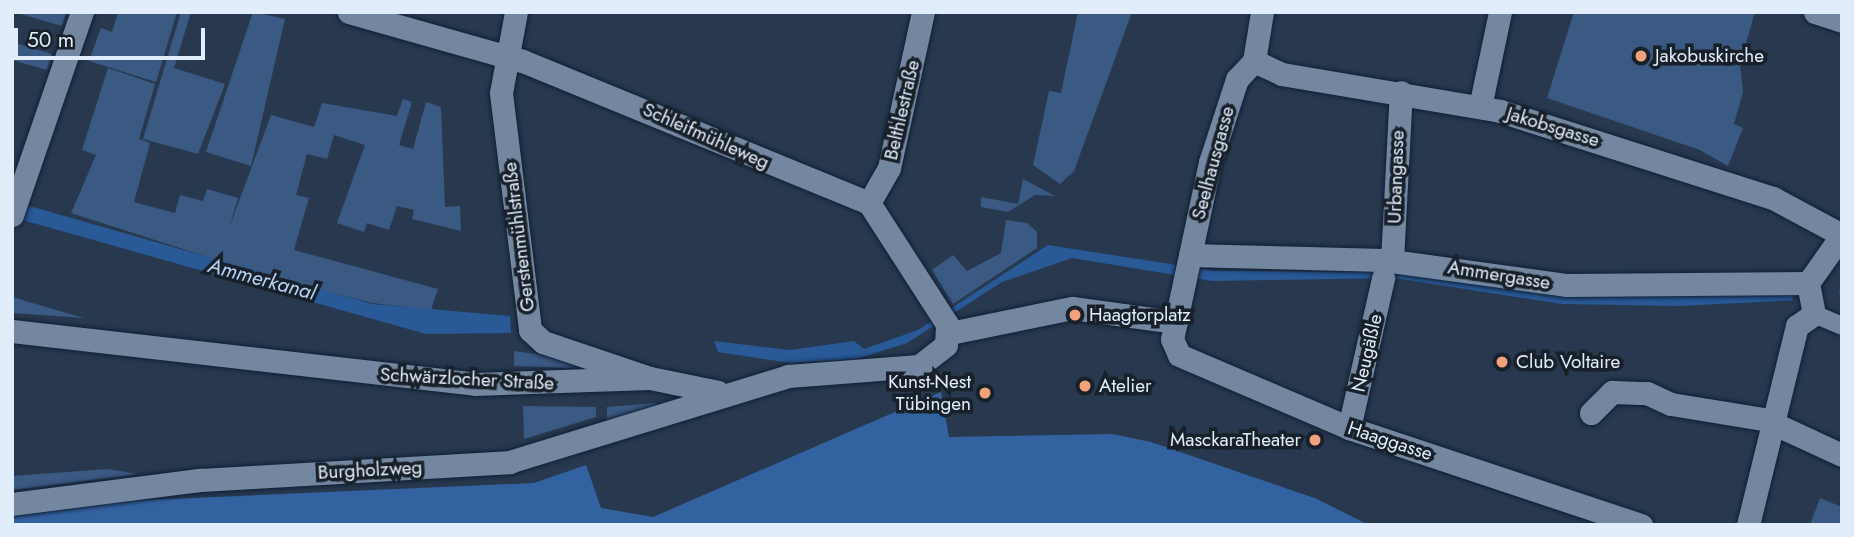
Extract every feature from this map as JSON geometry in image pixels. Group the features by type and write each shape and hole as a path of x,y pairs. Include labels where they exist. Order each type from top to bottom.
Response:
{"street":[{"path":"12,215 82,12"},
{"name":"Schleifmühleweg","path":"349,12 505,55 869,203"},
{"name":"Gerstenmühlstraße","path":"516,12 505,55 501,93 530,330 544,342 650,378"},
{"name":"Belthlestraße","path":"869,203 889,168 923,12"},
{"name":"Seelhausgasse","path":"1176,323 1221,125 1237,79 1254,61 1262,12"},
{"path":"1480,107 1500,12"},
{"path":"1815,12 1842,21"},
{"name":"Jakobsgasse","path":"1254,61 1282,74 1480,107 1741,187 1842,235"},
{"name":"Urbangasse","path":"1388,270 1401,92"},
{"path":"869,203 950,333 1072,308 1176,323"},
{"path":"1814,314 1808,283 1826,266 1842,235"},
{"name":"Ammergasse","path":"1190,255 1388,270 1566,294 1676,296 1808,283"},
{"name":"Neugäßle","path":"1349,428 1388,270"},
{"path":"1814,314 1842,326"},
{"path":"1748,525 1797,326 1814,314"},
{"name":"Haaggasse","path":"1176,323 1173,348 1187,361 1349,428 1641,525"},
{"name":"Schwärzlocher Straße","path":"12,331 475,384 650,378 718,392 788,376 919,366 942,352 950,333"},
{"path":"1591,413 1616,391 1775,423 1842,455"},
{"name":"Burgholzweg","path":"12,504 199,480 509,462 603,437 718,392"}],"shaded area":[{"path":"14,12 63,12 66,13 62,26"},
{"path":"118,12 177,12 156,82 89,61 101,28 112,32"},
{"path":"181,12 191,12 174,68 225,84 198,154 143,139"},
{"path":"253,12 285,19 251,166 206,152"},
{"path":"1078,12 1132,12 1074,171 1060,184 1033,165 1049,91 1061,93"},
{"path":"1574,12 1755,12 1740,64 1743,92 1734,124 1743,128 1728,166 1700,150 1547,98"},
{"path":"12,42 52,54 47,70 12,60"},
{"path":"108,68 155,84 139,139 150,143 134,202 175,213 180,195 203,201 207,189 238,198 229,228 271,115 314,127 322,103 397,116 403,99 412,102 399,145 413,149 426,102 441,107 445,207 460,206 461,231 412,219 414,210 397,206 389,230 367,223 364,232 337,223 365,145 334,135 327,159 307,154 296,195 309,198 294,250 438,289 431,310 372,303 273,278 71,213 96,155 82,150"},
{"path":"1023,179 1055,196 1035,195 1008,212 981,207 981,197 1018,204"},
{"path":"1006,220 1027,223 1037,232 1037,248 953,304 932,270 953,255 967,271 1001,253"},
{"path":"12,297 84,318 12,313"},
{"path":"514,351 578,360 595,369 514,366"},
{"path":"941,392 949,437 1112,434 1151,442 1317,499 1369,525 12,525 12,506 534,483 586,465 601,508 653,517"},
{"path":"658,404 607,422 607,407"},
{"path":"523,406 596,407 596,417 524,439"},
{"path":"108,469 138,474 12,490 12,476"},
{"path":"1820,498 1842,507 1842,525 1810,525"}],"water":[{"name":"Ammerkanal","path":"12,201 372,304 510,316 511,333 426,334 12,217"},
{"path":"1048,245 1215,271 1412,272 1573,297 1842,290 1842,298 1678,306 1562,304 1394,278 1212,281 1072,258 1002,282 907,343 856,359 791,363 718,352 714,341 790,350 854,341 864,349 918,330"}],"pier":[{"path":"1839,287 1840,301 1793,305 1792,291"}],"place":[{"name":"Jakobuskirche","path":"1641,56"},
{"name":"Haagtorplatz","path":"1075,315"},
{"name":"Club Voltaire","path":"1502,362"},
{"name":"Atelier","path":"1085,386"},
{"name":"Kunst-Nest Tübingen","path":"985,393"},
{"name":"MasckaraTheater","path":"1315,440"}]}
